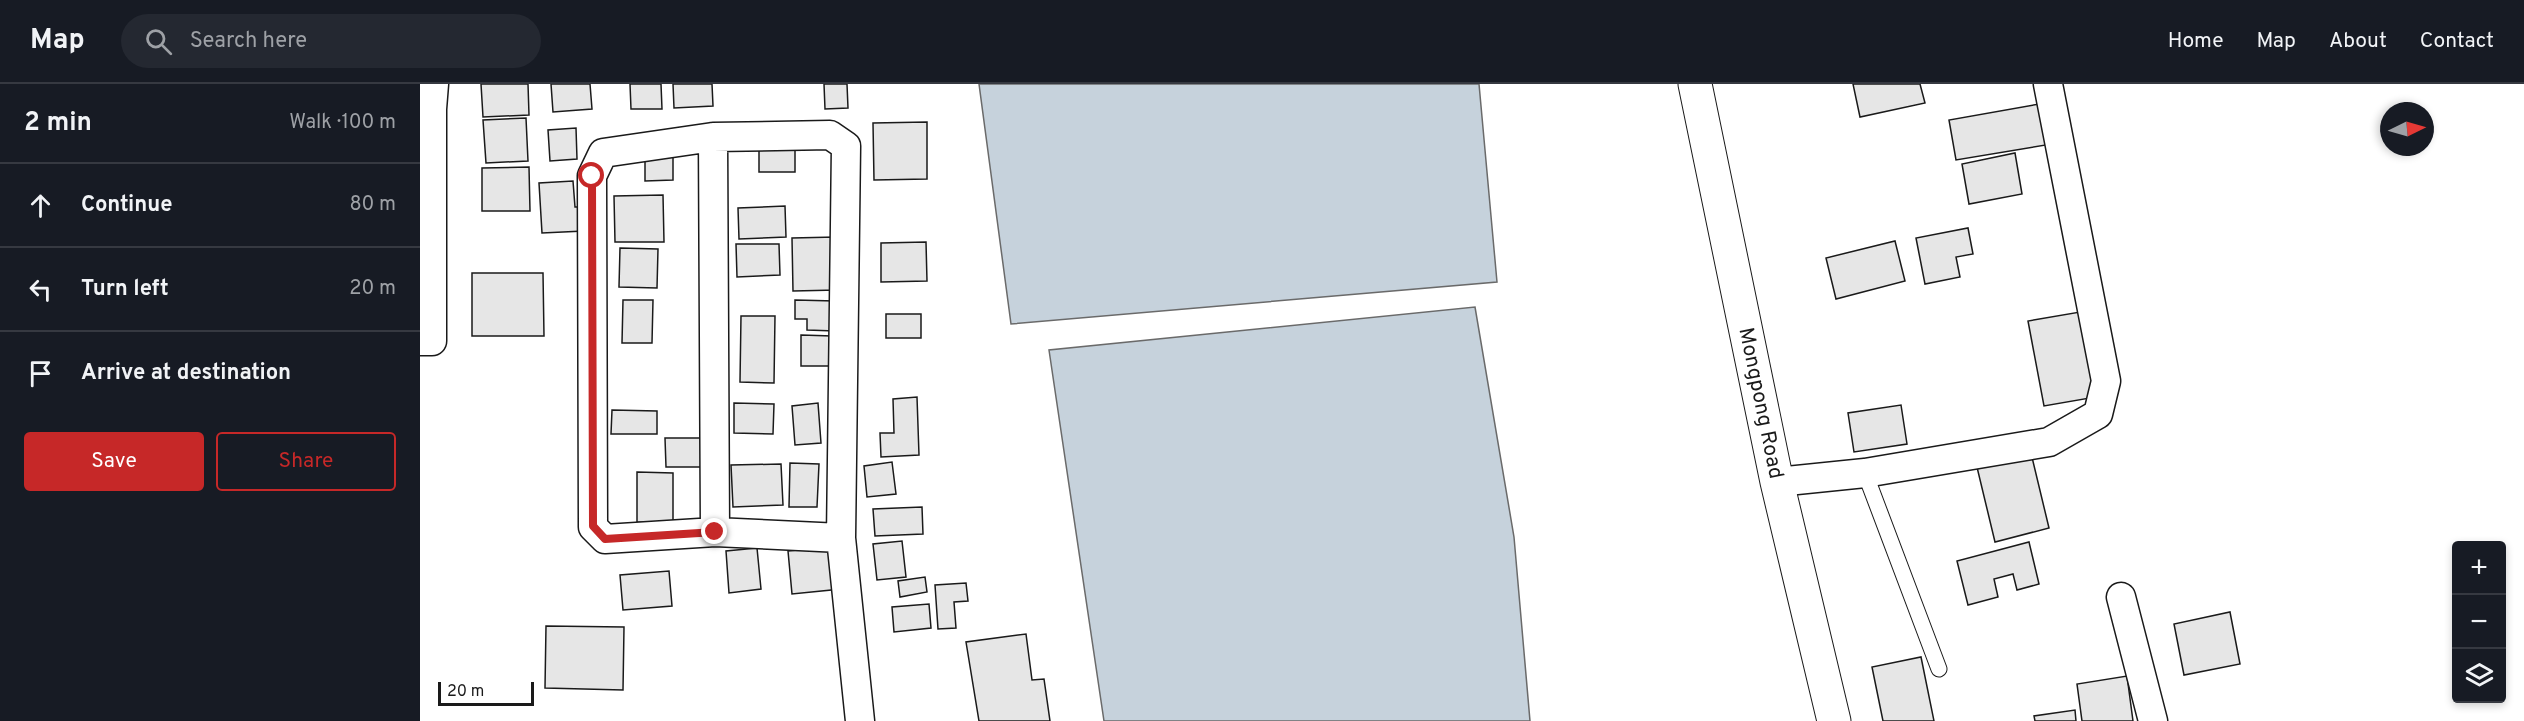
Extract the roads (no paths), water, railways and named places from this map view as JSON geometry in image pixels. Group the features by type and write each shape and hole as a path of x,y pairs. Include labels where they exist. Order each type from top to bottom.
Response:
{"main road":[{"name":"Mongpong Road","path":"1695,84 1777,482 1834,721"}],"street":[{"path":"1777,482 1865,473 2049,442 2098,414 2106,381 2048,84"},
{"path":"420,341 432,341 429,100"},
{"path":"840,538 715,532 605,539 593,526 592,176 603,153 713,137 830,135 846,146 840,538 860,721"},
{"path":"713,137 715,532"},
{"path":"2121,597 2154,721"}],"lane":[{"path":"1865,473 1939,669"}]}
